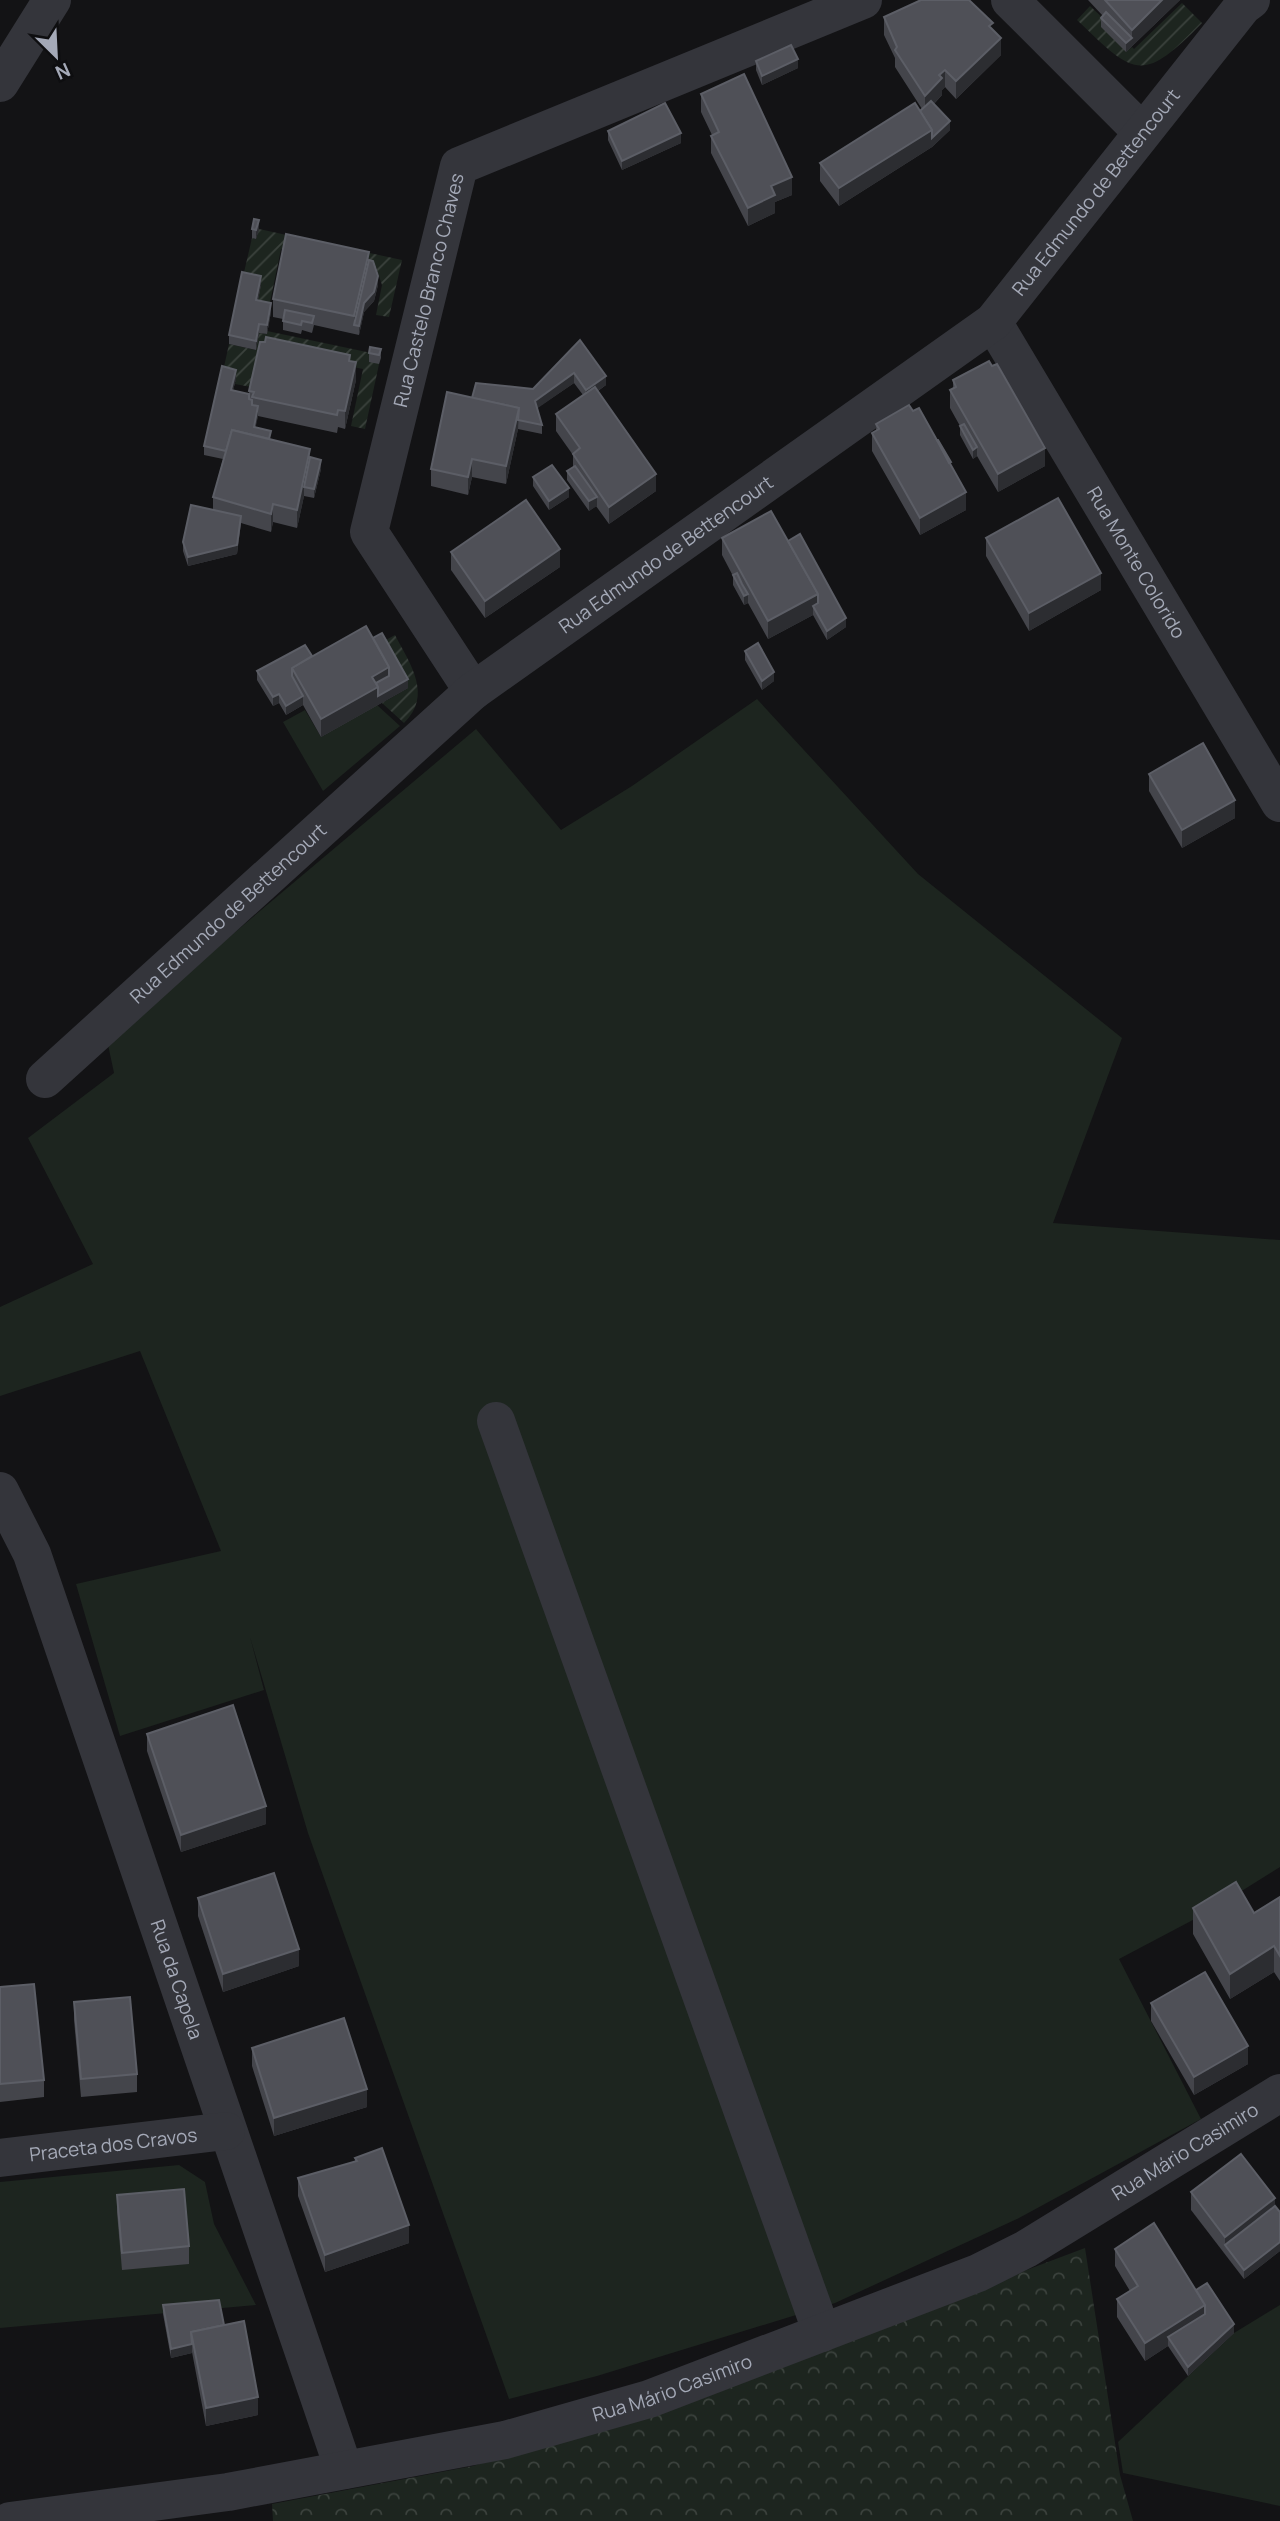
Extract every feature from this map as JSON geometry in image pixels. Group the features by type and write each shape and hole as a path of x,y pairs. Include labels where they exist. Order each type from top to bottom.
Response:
{"street":[{"path":"0,83 52,0"},
{"name":"Rua Castelo Branco Chaves","path":"473,691 369,532 459,166 863,0"},
{"path":"1010,0 1142,132"},
{"name":"Rua Edmundo de Bettencourt","path":"45,1079 473,691 993,322 1242,6 1251,0"},
{"name":"Rua Monte Colorido","path":"993,322 1280,803"},
{"path":"496,1421 822,2333"},
{"name":"Rua da Capela","path":"0,1491 16,1553 226,2131 344,2470"},
{"name":"Rua Mário Casimiro","path":"10,2521 228,2492 505,2440 649,2399 978,2273 1026,2249 1280,2093"},
{"name":"Praceta dos Cravos","path":"0,2158 226,2131"}],"green space":[{"path":"1182,3 1202,23 1182,43 1151,64 1126,62 1077,20 1090,6 1106,21 1126,52 1132,47 1134,49"},
{"path":"259,229 402,260 389,317 376,315 382,285 376,267 281,249 268,312 242,281 252,238 256,239"},
{"path":"267,331 381,355 365,429 351,426 363,369 261,348 251,387 235,384 236,379 222,376 229,344 255,350 259,333 266,334"},
{"path":"395,635 412,668 418,690 413,712 404,723 382,703 408,688 382,642"},
{"path":"757,699 918,874 1122,1038 1053,1223 1280,1240 1280,1867 1208,1912 1119,1959 1201,2119 1019,2218 835,2303 597,2376 509,2399 308,1833 250,1637 264,1690 120,1736 76,1584 221,1551 140,1351 0,1396 0,1307 93,1264 28,1138 114,1073 107,1040 476,729 561,830 632,786"},
{"path":"377,705 400,726 323,791 283,722 305,710 321,737"},
{"path":"179,2165 205,2182 214,2224 256,2305 0,2328 0,2182"},
{"path":"1085,2248 1120,2475 1133,2521 273,2521 272,2504 473,2466 690,2397"},
{"path":"1280,2305 1280,2506 1123,2473 1118,2442 1234,2333"}],"building":[{"path":"921,0 969,0 993,23 989,26 1001,38 956,81 945,70 939,75 942,78 925,96 895,50 897,47 884,17"},
{"path":"1105,0 1162,0 1132,30"},
{"path":"1106,12 1132,38 1126,43 1101,18"},
{"path":"791,45 798,59 762,76 756,61"},
{"path":"744,74 792,177 771,186 775,195 748,208 711,136 719,132 701,94"},
{"path":"931,101 950,121 932,138 932,130 920,111"},
{"path":"665,103 681,133 622,161 608,131"},
{"path":"915,103 932,130 839,188 820,163"},
{"path":"254,219 259,220 256,230 252,229"},
{"path":"286,234 369,252 354,316 273,299"},
{"path":"369,260 373,261 378,276 374,292 364,303 359,326 354,325"},
{"path":"242,272 261,276 256,300 271,303 267,325 259,324 256,341 229,335"},
{"path":"285,310 314,316 312,323 302,321 301,325 283,321"},
{"path":"266,337 350,355 349,361 356,362 345,411 338,410 337,415 252,397 254,392 249,391 260,342 265,342"},
{"path":"580,340 606,376 586,390 574,373 535,401 542,425 518,420 519,408 472,398 476,383 533,389"},
{"path":"370,347 381,349 379,355 369,353"},
{"path":"989,361 992,366 997,364 1045,448 998,474 950,390 956,387 953,380"},
{"path":"222,366 236,370 231,390 249,394 252,405 258,406 254,427 271,431 269,439 232,430 226,451 204,446"},
{"path":"595,387 656,474 609,507 573,454 580,448 556,414"},
{"path":"447,392 519,408 506,466 472,459 468,477 431,469"},
{"path":"909,405 913,411 919,408 966,492 920,518 872,433 879,429 876,424"},
{"path":"964,424 977,447 973,450 960,426"},
{"path":"232,430 310,449 297,510 273,504 271,514 213,497"},
{"path":"938,440 951,462 949,463"},
{"path":"310,457 321,460 314,489 304,487"},
{"path":"552,465 569,488 549,501 533,477"},
{"path":"575,466 597,497 589,501 567,471"},
{"path":"1058,498 1101,573 1029,613 986,538"},
{"path":"526,500 560,549 485,601 451,552"},
{"path":"191,505 241,516 237,545 188,557 183,542"},
{"path":"771,511 818,594 768,621 722,538"},
{"path":"800,534 846,618 827,631 813,606 818,603 818,594 788,541"},
{"path":"737,573 748,594 744,596 733,575"},
{"path":"366,626 389,667 372,677 378,687 321,719 292,668"},
{"path":"382,633 408,679 378,696 376,683 389,676 389,667 373,638"},
{"path":"758,643 774,672 762,681 745,651"},
{"path":"305,645 312,656 292,668 292,676 303,696 286,706 279,694 273,697 257,671"},
{"path":"1203,743 1235,800 1182,830 1149,774"},
{"path":"233,1705 266,1806 181,1835 147,1734"},
{"path":"274,1873 299,1949 223,1974 198,1898"},
{"path":"1236,1882 1254,1913 1280,1897 1280,1956 1274,1946 1230,1974 1193,1908"},
{"path":"1205,1972 1248,2046 1194,2077 1151,2003"},
{"path":"34,1984 44,2080 0,2084 0,1987"},
{"path":"130,1997 137,2074 81,2079 74,2002"},
{"path":"344,2018 367,2089 274,2118 252,2048"},
{"path":"382,2148 409,2225 325,2255 298,2178 357,2161 355,2158"},
{"path":"1241,2154 1275,2198 1225,2237 1191,2192"},
{"path":"184,2189 189,2246 122,2253 117,2195"},
{"path":"1275,2206 1280,2212 1280,2242 1244,2270 1225,2245"},
{"path":"1154,2223 1205,2305 1145,2343 1117,2299 1138,2286 1115,2249"},
{"path":"1207,2283 1234,2324 1188,2367 1168,2337 1205,2314 1205,2305 1196,2290"},
{"path":"219,2300 224,2325 191,2332 192,2344 171,2349 163,2305"},
{"path":"244,2321 258,2397 206,2408 191,2332"}]}
